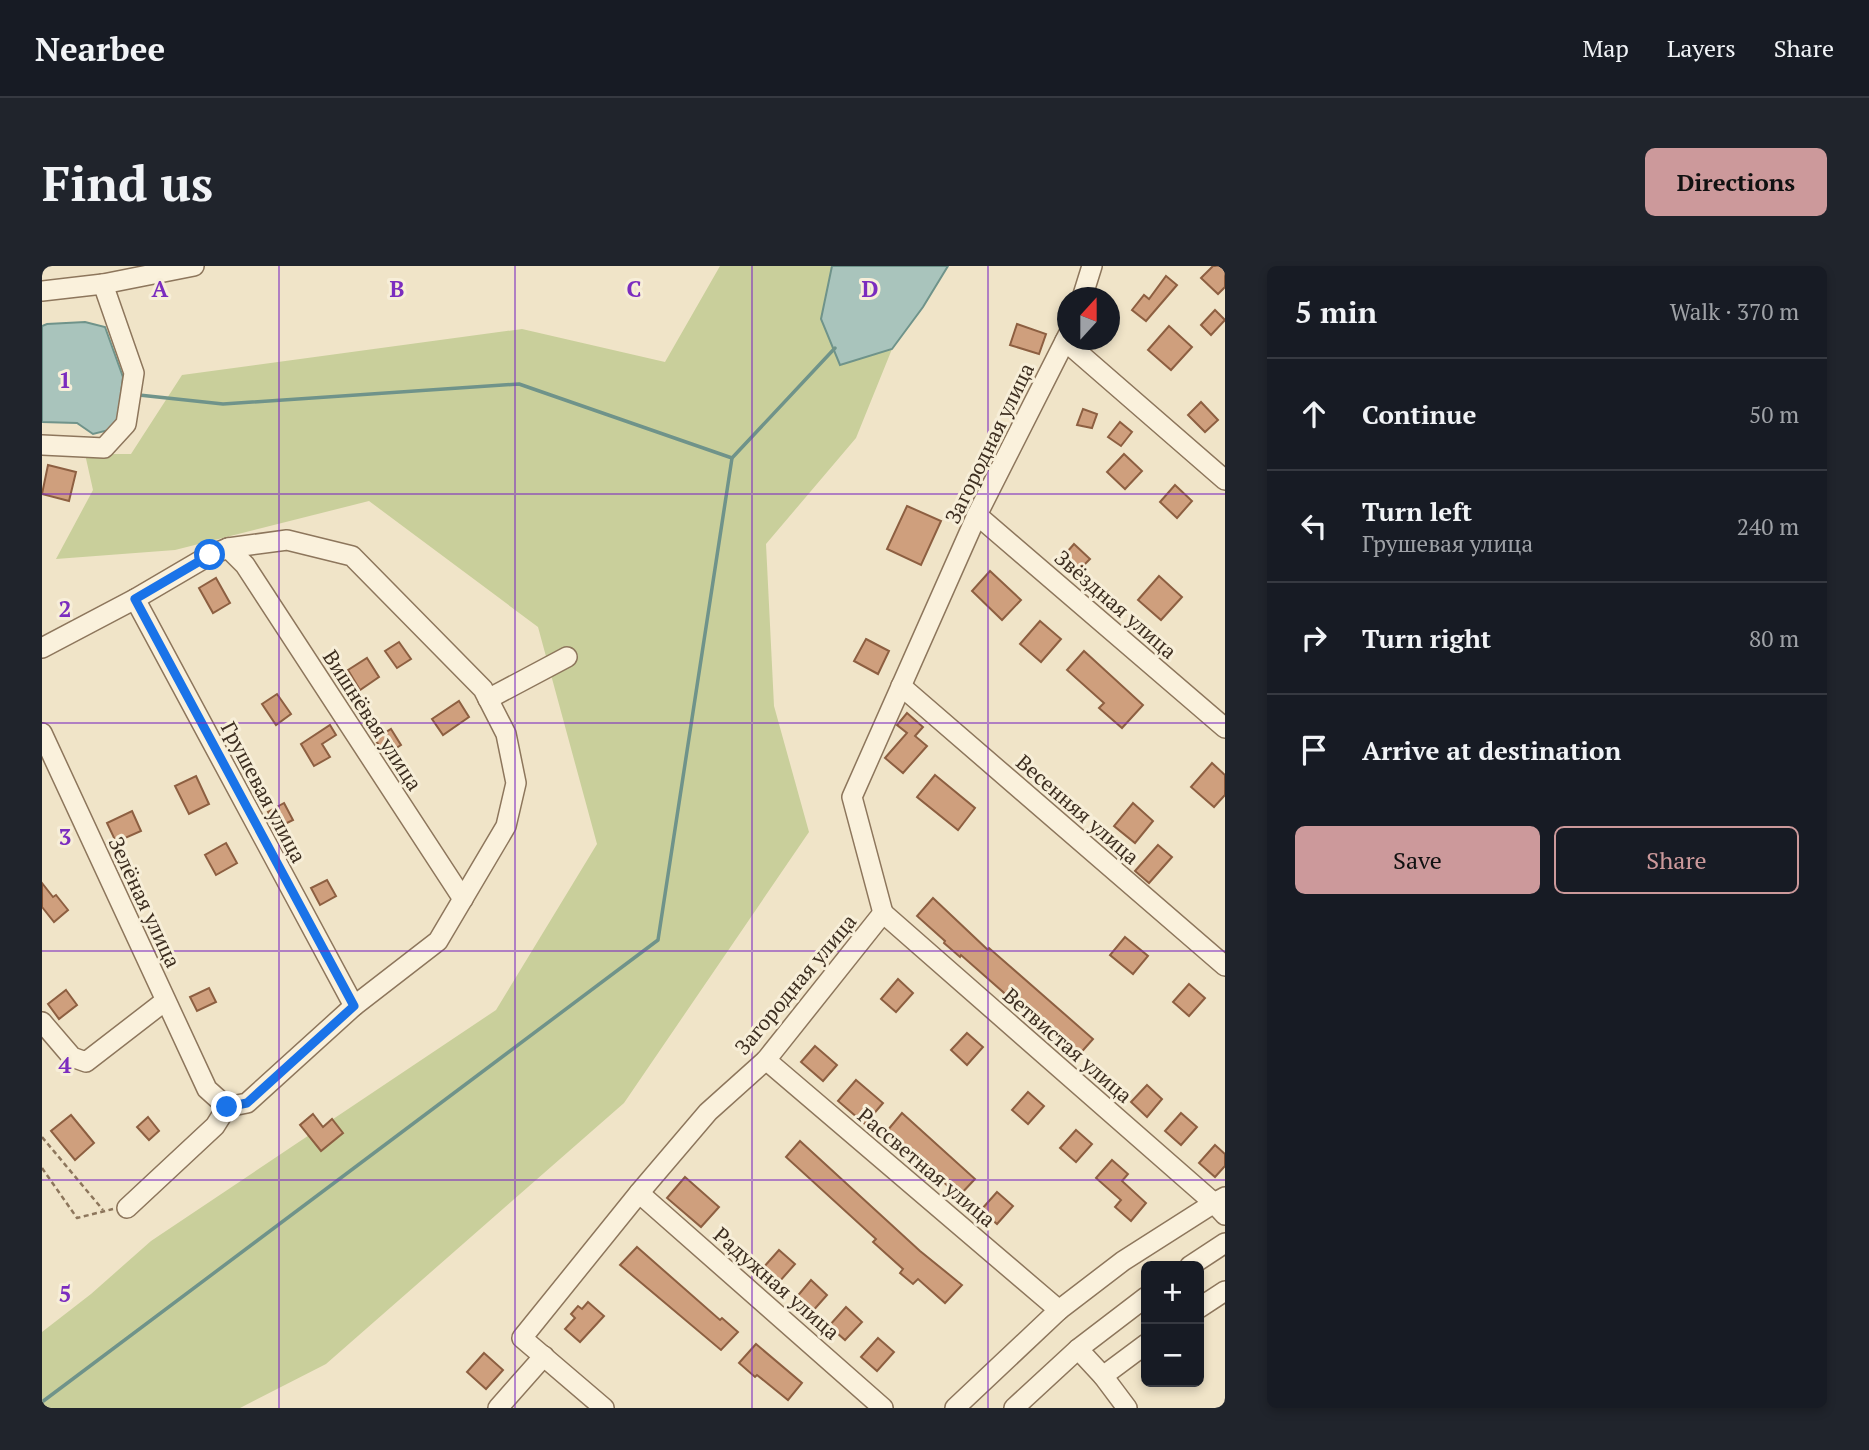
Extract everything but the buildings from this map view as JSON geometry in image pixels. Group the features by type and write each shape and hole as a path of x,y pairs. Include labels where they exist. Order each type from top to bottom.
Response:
{"street":[{"path":"42,291 103,284 194,266"},
{"path":"1085,287 1092,266"},
{"path":"42,445 104,448 126,424 134,373 103,284"},
{"name":"Загородная улица","path":"544,1356 522,1338 708,1112 766,1060 883,913 852,797 977,515 1060,350"},
{"path":"1079,350 1225,480"},
{"name":"Звёздная улица","path":"977,515 1225,728"},
{"path":"42,648 135,599 210,555 228,548 287,540 352,556 483,690 506,734 516,783 506,826 438,941 354,1006 247,1103 227,1107 215,1126 127,1208"},
{"name":"Вишнёвая улица","path":"228,548 245,565 463,899"},
{"name":"Грушевая улица","path":"135,599 354,1006"},
{"path":"488,699 567,657"},
{"name":"Весенняя улица","path":"901,685 1225,967"},
{"name":"Зелёная улица","path":"42,733 208,1089 227,1107"},
{"name":"Ветвистая улица","path":"883,913 1221,1205"},
{"path":"42,1022 72,1057 86,1062 165,1001"},
{"name":"Рассветная улица","path":"766,1060 1059,1310"},
{"name":"Радужная улица","path":"639,1193 884,1408"},
{"path":"955,1408 1059,1310 1123,1261 1221,1205"},
{"path":"1197,1261 1225,1243"},
{"path":"1204,1305 1225,1291"},
{"path":"1014,1408 1078,1349 1141,1301"},
{"path":"1103,1376 1141,1348"},
{"path":"1078,1349 1127,1408"},
{"path":"498,1408 544,1356 604,1408"}],"path":[{"path":"42,1137 103,1210"},
{"path":"42,1168 77,1218 103,1210 127,1208"}],"green space":[{"path":"720,266 832,266 821,319 840,365 892,349 856,438 766,544 774,706 809,832 624,1103 326,1364 240,1408 42,1408 42,1332 91,1294 151,1241 496,1010 597,844 538,627 369,501 175,550 56,559 93,490 85,454 131,454 182,375 522,329 665,362"}],"water":[{"path":"832,266 948,266 923,307 892,349 840,365 821,319"},
{"path":"85,322 105,327 123,377 117,428 93,434 77,423 42,422 42,326"}],"waterway":[{"path":"42,1402 658,940 732,458 835,348"},
{"path":"139,395 223,404 519,384 732,458"}],"route":[{"path":"210,555 135,599 354,1006 247,1103 227,1107"}]}
